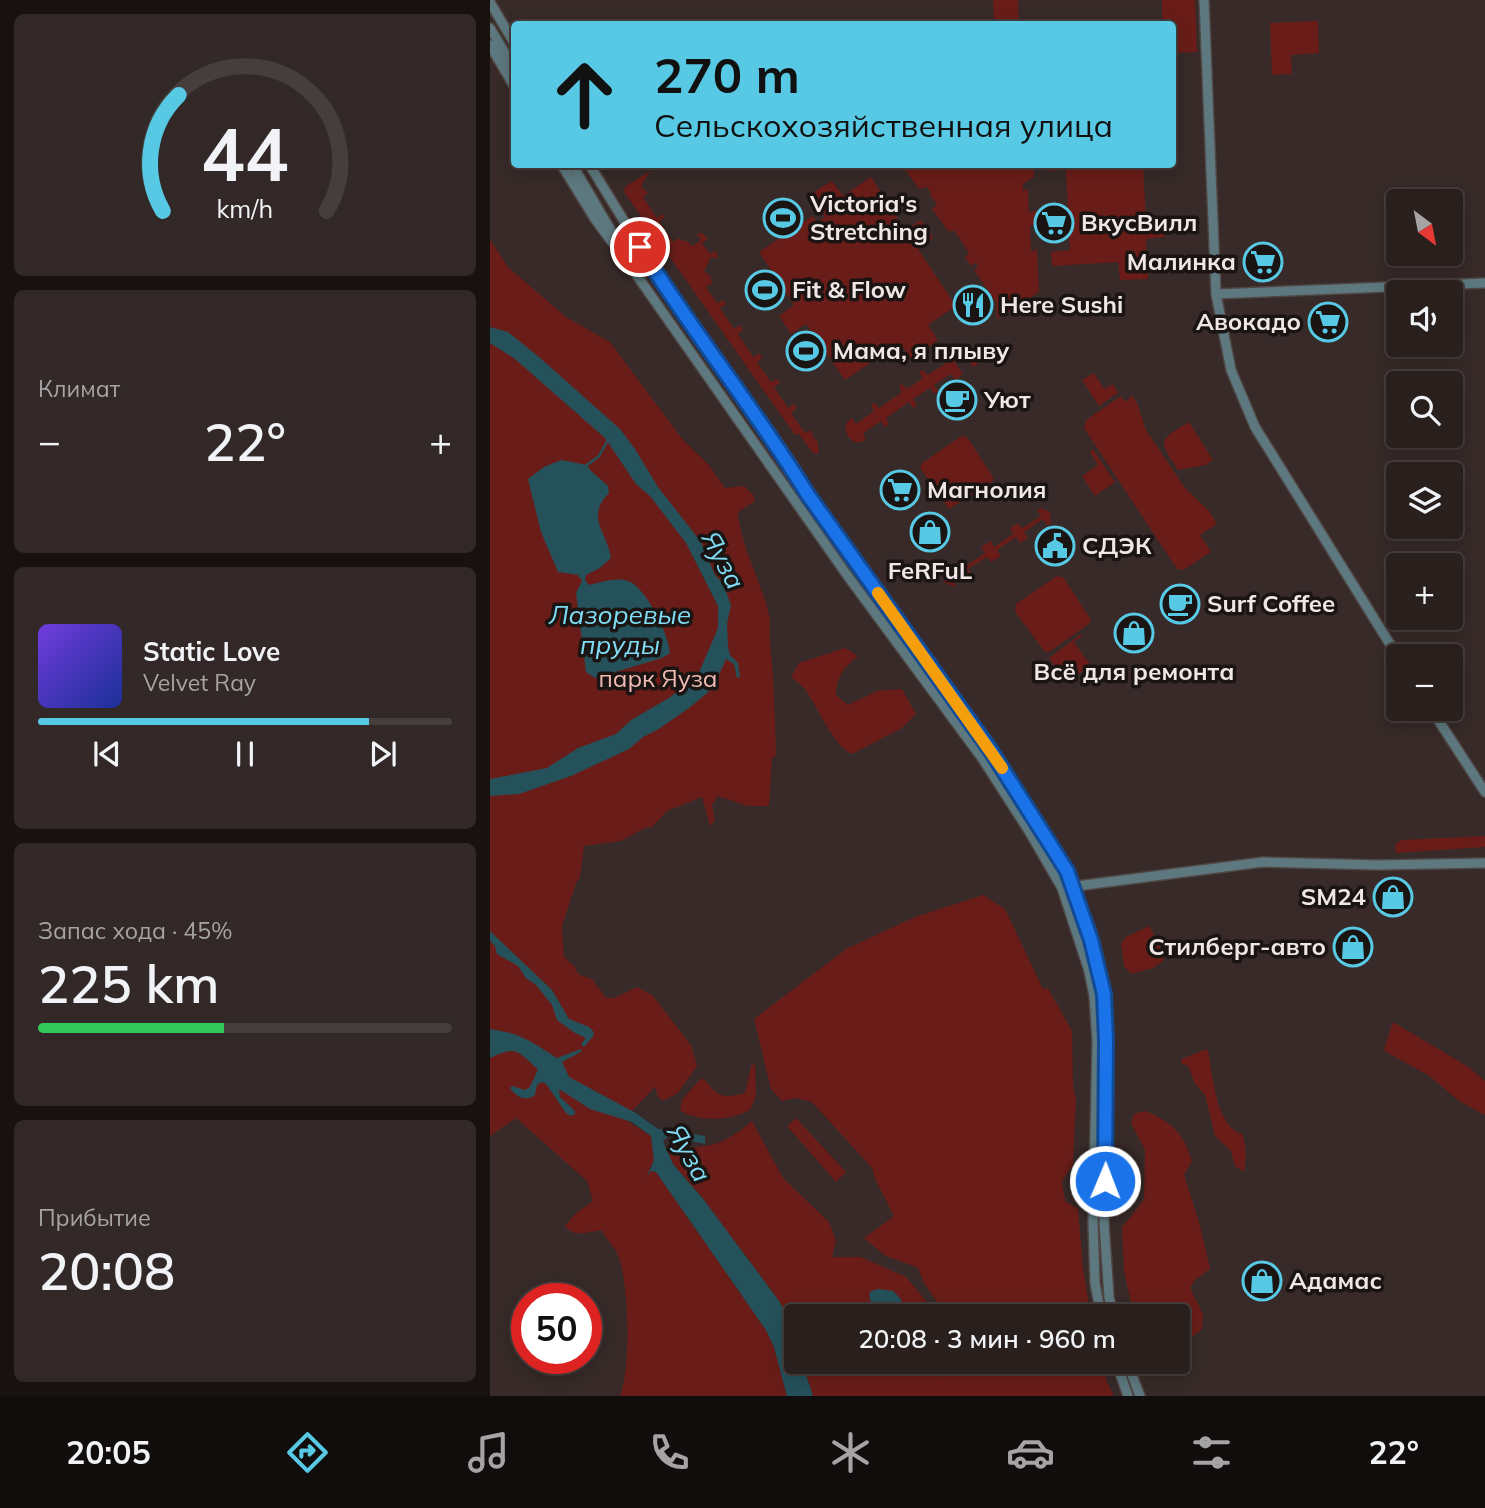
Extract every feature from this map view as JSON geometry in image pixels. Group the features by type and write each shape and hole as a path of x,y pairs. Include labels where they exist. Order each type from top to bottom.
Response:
{"main road":[{"path":"1204,0 1216,294 1231,370 1255,427 1390,644"},
{"path":"490,2 511,38"},
{"path":"490,28 511,63"},
{"path":"490,45 511,81"},
{"path":"563,168 595,219 886,629 982,758 1036,841 1062,888 1094,996 1097,1041 1093,1223 1095,1283 1099,1304"},
{"path":"574,168 638,277"},
{"path":"591,168 653,268 733,386 991,751 1060,859 1073,887 1091,940 1104,994 1104,1223 1111,1304"},
{"path":"1216,294 1485,283"},
{"path":"1439,721 1485,792"},
{"path":"1062,888 1263,862 1378,865 1485,863"},
{"path":"1120,1374 1128,1396"},
{"path":"1132,1374 1140,1396"}],"green space":[{"path":"993,0 1018,0 1019,21 994,21"},
{"path":"1162,0 1195,0 1197,52 1176,53 1176,21 1162,21"},
{"path":"1318,21 1319,53 1291,55 1292,74 1272,75 1270,23"},
{"path":"904,168 1034,168 1034,177 1023,184 1023,191 1028,189 1029,213 1036,210 1036,223 1030,227 1031,252 1037,249 1039,292 997,319 996,302 974,270 978,267 976,263 971,266 965,257 969,253 954,230 949,232 932,209 937,205 927,187 919,189"},
{"path":"1047,168 1143,168 1146,223 1164,223 1165,237 1146,239 1148,279 1120,280 1118,262 1052,266 1051,252 1070,250 1066,170 1047,171"},
{"path":"650,171 641,186 648,193 643,197 657,218 663,214 665,217 659,221 673,242 679,238 692,246 701,240 697,234 702,233 708,239 702,243 710,254 716,250 718,259 711,257 704,272 710,275 712,283 706,287 717,303 723,300 726,304 720,308 734,329 740,325 743,329 738,334 753,357 760,353 762,358 757,362 771,382 777,379 780,383 774,387 788,408 794,404 797,408 791,413 805,433 811,430 814,439 817,439 817,454 813,453 799,434 795,435 624,192 626,186"},
{"path":"871,177 905,230 921,220 933,238 918,249 956,306 928,325 938,340 911,359 900,343 845,380 806,324 791,334 779,316 794,305 759,252 813,216 817,222 825,217 811,194 832,181 843,196"},
{"name":"парк Яуза","path":"490,239 508,267 566,317 610,342 683,440 708,464 725,488 744,486 754,496 755,501 738,512 743,539 770,618 776,755 772,759 769,806 747,806 718,796 712,805 715,820 710,826 702,797 667,811 652,827 621,841 584,846 580,877 562,926 564,957 575,967 578,974 592,979 606,998 614,998 637,987 652,995 691,1045 697,1066 678,1093 663,1101 658,1097 655,1087 624,1119 651,1136 654,1160 647,1176 651,1171 656,1172 766,1330 774,1347 787,1396 620,1396 626,1367 627,1327 625,1288 619,1258 602,1230 577,1233 565,1226 575,1214 593,1201 587,1181 516,1118 490,1136"},
{"path":"960,345 966,345 978,364 973,367 965,356 955,363 963,374 955,380 951,374 934,385 938,391 934,394 930,388 913,399 917,405 913,408 909,402 886,418 889,424 885,427 881,421 863,433 866,440 856,442 850,439 845,429 847,422 852,418 856,424 874,411 871,405 875,403 879,408 902,392 899,386 902,384 907,389 923,378 919,372 923,370 928,375 949,361 945,355 948,353 952,359 963,351"},
{"path":"1094,373 1104,389 1113,384 1118,393 1099,406 1082,380"},
{"path":"1132,395 1146,430 1185,488 1209,511 1217,524 1200,535 1211,552 1183,570 1177,569 1084,428 1086,420 1121,396 1127,401"},
{"path":"1189,422 1213,460 1205,465 1178,470 1164,442 1171,433"},
{"path":"964,436 968,438 994,479 949,509 920,468 922,463"},
{"path":"1093,449 1115,482 1095,496 1082,476 1098,465 1090,452"},
{"path":"1041,508 1050,512 1051,523 1047,525 1043,519 1024,532 1028,538 1020,543 1016,537 997,550 1001,556 991,562 987,557 968,569 972,575 966,579 961,573 952,579 956,586 944,582 944,572 950,576 959,570 956,564 962,560 966,566 985,553 981,547 991,541 994,547 1013,534 1010,528 1018,523 1022,528 1041,516 1037,510"},
{"path":"1057,576 1064,578 1091,620 1049,652 1045,652 1015,612 1016,604"},
{"path":"1081,634 1074,642 1091,666 1065,683 1049,658"},
{"path":"845,648 858,656 842,673 836,695 848,705 877,691 902,689 916,714 902,728 852,754 838,743 804,688 791,677 799,663"},
{"path":"1485,836 1485,847 1396,853 1395,845 1401,840"},
{"path":"983,895 1005,909 1043,989 1048,988 1072,1031 1073,1086 1076,1099 1073,1165 1062,1181 1065,1201 1078,1209 1089,1304 939,1304 924,1283 918,1268 884,1255 864,1238 894,1216 872,1168 812,1102 796,1098 782,1101 771,1089 754,1019 846,949 915,917"},
{"path":"1149,926 1164,954 1163,961 1153,968 1131,974 1124,966 1121,944 1126,937"},
{"path":"1393,1022 1467,1066 1485,1081 1485,1115 1459,1101 1428,1075 1386,1052 1384,1049"},
{"path":"1208,1050 1221,1110 1226,1121 1242,1134 1244,1139 1244,1172 1235,1166 1231,1151 1215,1136 1205,1095 1195,1084 1188,1066 1181,1063 1182,1059"},
{"path":"755,1063 756,1096 750,1110 715,1119 688,1115 680,1111 682,1100 700,1079 704,1079 721,1095 745,1093 751,1067"},
{"path":"1145,1111 1169,1124 1185,1142 1192,1161 1184,1175 1210,1269 1195,1280 1190,1288 1203,1314 1202,1329 1190,1338 1190,1304 1131,1304 1124,1271 1122,1227 1144,1200 1145,1150 1131,1123 1134,1114"},
{"path":"796,1118 846,1172 836,1182 787,1126"},
{"path":"752,1121 783,1178 829,1222 836,1241 832,1257 861,1257 906,1277 927,1304 784,1304 784,1310 704,1200 673,1164 665,1146 712,1145"},
{"path":"806,1374 943,1374 943,1380 944,1374 1105,1374 1114,1396 813,1396"}],"water":[{"path":"490,327 508,332 539,357 620,429 635,449 658,487 701,542 715,575 723,583 731,605 727,624 728,647 730,655 738,663 740,677 737,678 734,664 726,659 713,688 629,749 571,776 519,794 490,796 490,779 547,768 578,748 616,734 631,720 669,698 698,675 718,628 718,606 686,543 650,496 636,484 605,438 515,359 490,343"},
{"name":"Лазоревые пруды","path":"561,460 587,465 608,486 609,493 602,502 598,517 611,558 586,575 585,580 589,585 609,580 628,581 642,592 655,612 669,645 670,653 662,658 595,678 586,672 576,593 582,581 578,575 558,572 541,532 528,479 544,467"},
{"path":"490,931 552,990 569,1019 593,1031 594,1035 584,1047 581,1044 586,1038 557,1020 552,1005 536,985 526,978 518,966 497,954 490,941"},
{"path":"490,1029 519,1036 557,1058 581,1049 581,1052 562,1062 569,1077 634,1112 658,1129 705,1136 705,1144 668,1136 663,1141 673,1164 704,1200 779,1301 784,1311 784,1374 806,1374 813,1396 787,1396 774,1347 766,1330 656,1172 651,1171 647,1177 654,1160 651,1136 632,1122 590,1109 559,1089 560,1097 575,1111 575,1114 570,1116 542,1082 537,1085 535,1095 528,1098 518,1096 510,1088 512,1086 525,1090 530,1087 538,1069 521,1054 512,1051 490,1058"},
{"path":"871,1291 893,1291 901,1299 901,1304 872,1304 869,1295"}],"waterway":[{"path":"587,465 599,456 609,438"}],"slow traffic":[{"path":"878,593 1002,768"}],"place":[{"name":"Victoria's Stretching","path":"783,218"},
{"name":"ВкусВилл","path":"1054,223"},
{"name":"Малинка","path":"1263,262"},
{"name":"Fit & Flow","path":"765,290"},
{"name":"Here Sushi","path":"973,305"},
{"name":"Авокадо","path":"1328,322"},
{"name":"Мама, я плыву","path":"806,351"},
{"name":"Уют","path":"957,400"},
{"name":"Магнолия","path":"900,490"},
{"name":"FeRFuL","path":"930,532"},
{"name":"СДЭК","path":"1055,546"},
{"name":"Surf Coffee","path":"1180,604"},
{"name":"Всё для ремонта","path":"1134,633"},
{"name":"SM24","path":"1393,897"},
{"name":"Стилберг-авто","path":"1353,947"},
{"name":"Адамас","path":"1262,1281"}],"route":[{"path":"640,247 808,495 991,751 1067,871 1091,940 1104,994 1105,1181"}],"water label":[{"name":"Яуза","path":"723,560"},
{"name":"Яуза","path":"689,1153"}]}
